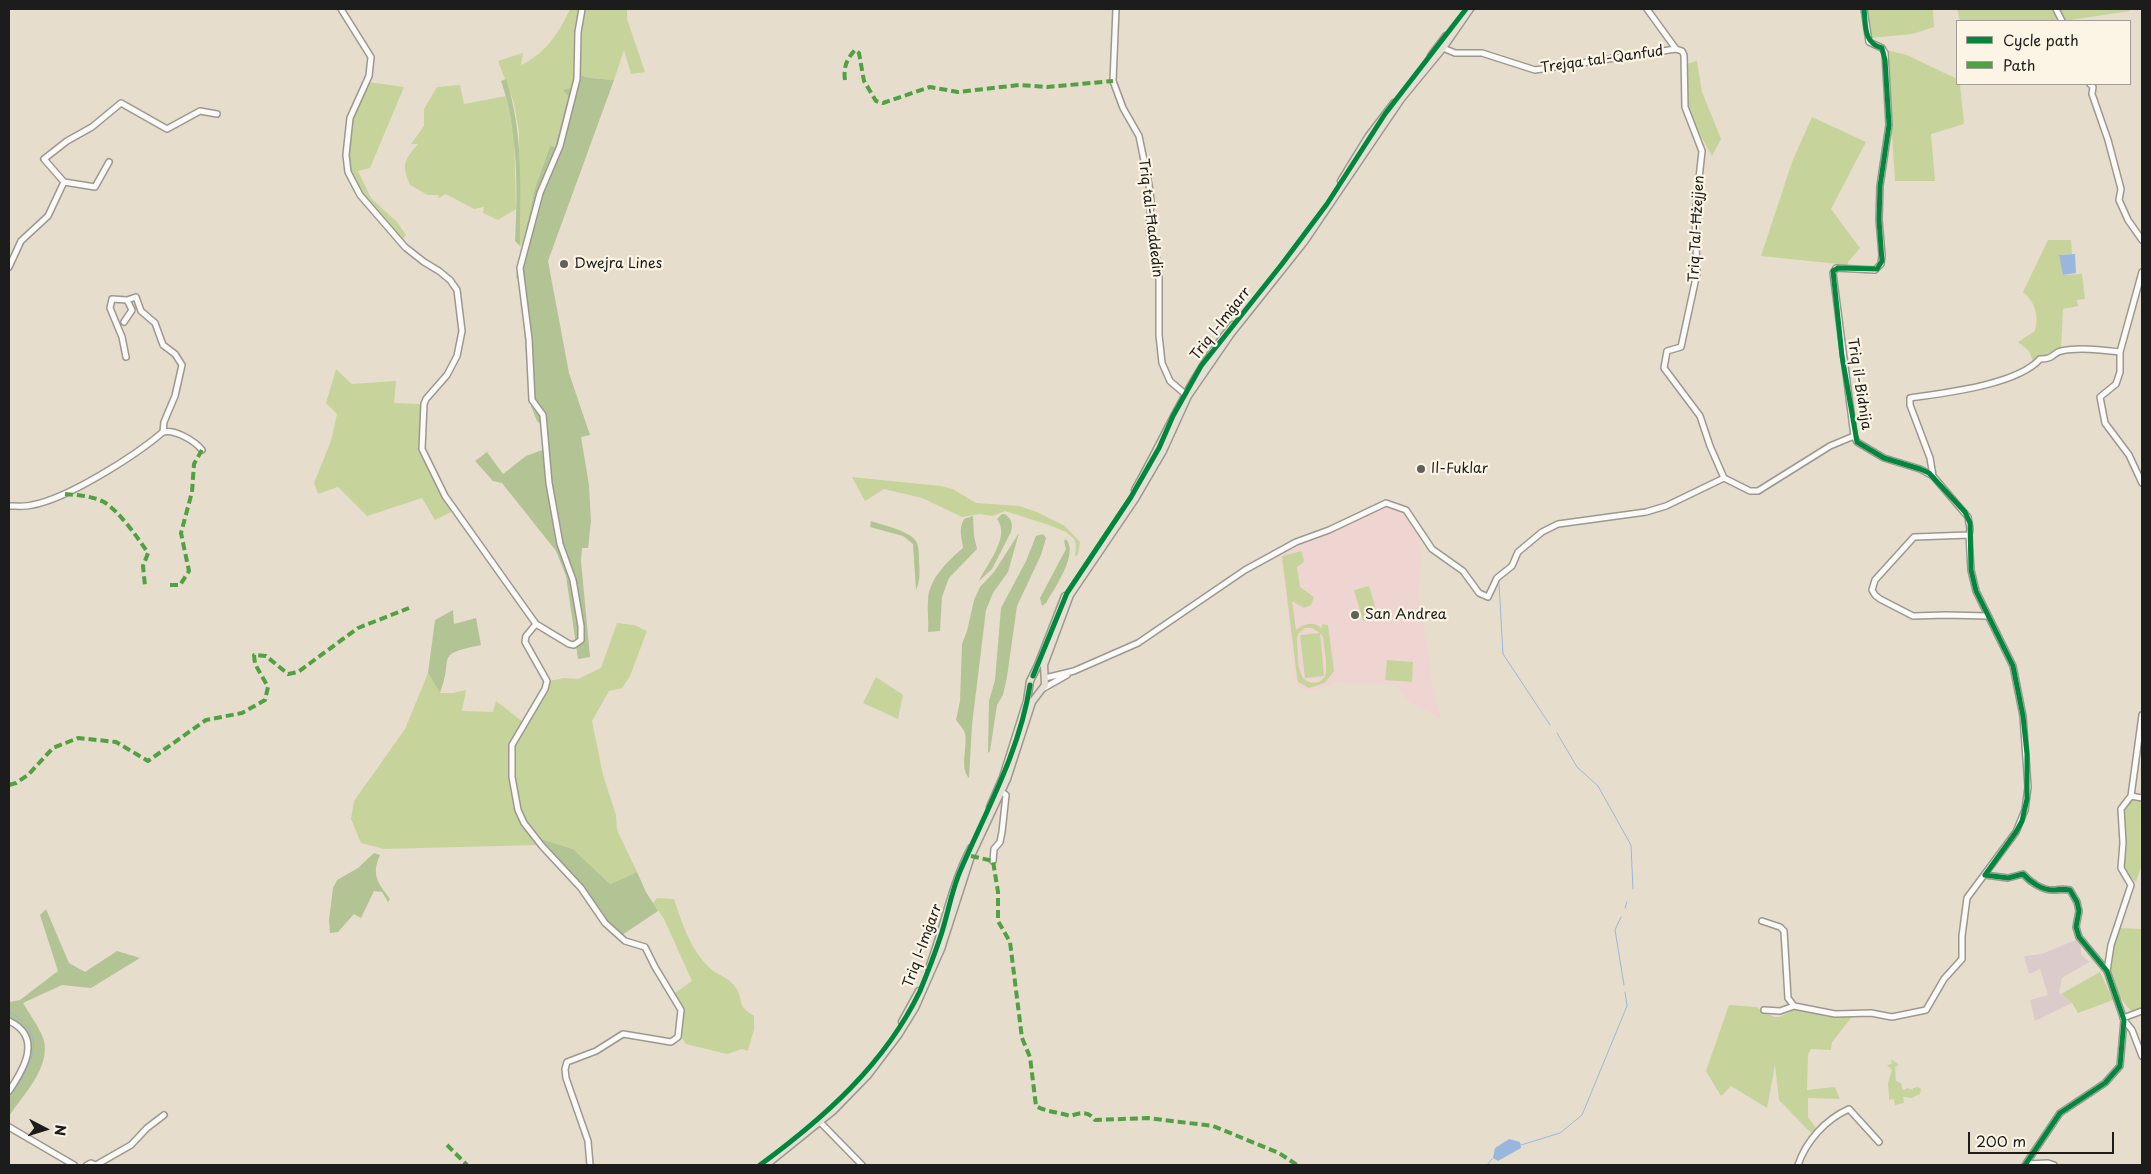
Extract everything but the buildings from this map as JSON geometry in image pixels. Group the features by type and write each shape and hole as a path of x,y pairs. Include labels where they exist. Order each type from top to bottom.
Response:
{"main road":[{"name":"Triq l-Imġarr","path":"760,1165 831,1108 866,1072 896,1032 919,992 940,938 957,877 1003,777 1033,676 1066,593 1131,497 1159,448 1173,416 1201,366 1278,270 1327,204 1385,114 1466,9"},
{"name":"Triq l-Imġarr","path":"766,1165 820,1122 868,1075 900,1034 915,1008 941,949 971,856 1002,792 1032,702 1042,689 1045,677 1044,665 1070,595 1135,499 1163,451 1188,396 1206,369 1230,335 1304,242 1401,99 1443,48 1470,9"},
{"path":"1033,676 1045,677"},
{"path":"1030,685 1034,690 1042,689"}],"street":[{"path":"341,9 371,57 369,76 350,118 346,155 348,172 360,195 399,240 424,262 450,280 457,290 462,330 458,356 447,375 426,399 424,404 422,449 446,496 535,626 574,645 581,640 581,626 573,580 560,544 549,482 544,415 539,406 532,400 528,339 520,268 540,193 560,146 577,79 578,32 582,9"},
{"name":"Triq tal-Ħaddedin","path":"1116,9 1113,81 1123,108 1138,136 1148,185 1151,209 1149,231 1159,267 1159,335 1162,363 1170,380 1185,394"},
{"path":"1647,9 1676,49"},
{"name":"Triq il-Bidnija","path":"1794,1006 1835,1014 1871,1013 1892,1017 1926,1010 1944,979 1962,959 1965,904 1969,893 1985,875 2016,832 2022,821 2028,787 2023,716 2013,666 1976,591 1971,570 1970,523 1965,512 1933,476 1920,469 1884,458 1857,442 1854,436 1832,273 1836,268 1875,270 1881,264 1880,186 1889,125 1884,53 1882,48 1872,45 1868,40 1864,9"},
{"name":"Trejqa tal-Qanfud","path":"1443,48 1455,53 1482,53 1534,70 1676,49"},
{"name":"Triq Tal-Ħżejjen","path":"1676,49 1682,51 1684,55 1685,107 1702,151 1695,215 1696,279 1681,347 1667,351 1664,368 1700,416 1710,446 1724,478"},
{"path":"2091,85 2092,94 2108,140 2121,189 2119,200 2128,220 2142,240"},
{"path":"109,162 95,187 64,182 44,159 67,141 92,127 121,103 167,129 200,111 217,114"},
{"path":"9,267 21,241 48,216 64,182"},
{"path":"2142,272 2120,352 2120,372 2116,384 2100,397 2105,423 2130,457 2142,483"},
{"path":"126,357 122,337 110,308 112,299 127,300 136,297 141,311 155,322 163,345 175,354 182,365 175,396 164,422 163,432"},
{"path":"124,322 132,310 127,300"},
{"path":"1933,476 1930,458 1910,405 1910,398 1954,392 2002,380 2036,365 2040,360 2051,359 2060,351 2096,349 2120,352"},
{"path":"9,506 32,505 65,494 144,448 163,432 168,431 196,443 202,450"},
{"path":"1042,689 1074,671 1138,643 1246,570 1296,542 1330,530 1386,503 1406,510 1432,549 1463,571 1479,593 1486,597 1490,596 1498,578 1512,566 1518,552 1542,532 1558,524 1646,512 1666,506 1724,478 1747,490 1758,491 1830,446 1854,436"},
{"path":"1969,536 1914,537 1875,580 1872,590 1880,599 1913,616 1988,616"},
{"path":"535,626 527,634 525,643 546,681 544,689 512,746 512,786 521,816 542,846 581,888 605,923 625,941 645,947 681,1012 678,1037 671,1042 624,1034 596,1050 567,1062 565,1069 566,1078 588,1141 590,1165"},
{"path":"1046,659 1048,671 1054,677"},
{"path":"1045,677 1054,677 1074,671"},
{"path":"2107,971 2111,945 2131,885 2121,868 2123,843 2121,809 2130,796 2142,715"},
{"path":"994,861 994,849 1000,842 1002,832 1006,795 1002,792"},
{"path":"2130,796 2142,798"},
{"path":"1985,875 2008,878 2023,874 2031,882 2053,890 2061,888 2070,890 2078,902 2079,911 2076,927 2078,936 2107,971 2124,1019 2132,1030 2142,1056"},
{"path":"1762,921 1780,927 1784,931 1788,998 1794,1006 1780,1012 1764,1010"},
{"path":"2124,1019 2142,1011"},
{"path":"2026,1165 2060,1113 2105,1082 2120,1066 2124,1019"},
{"path":"9,1021 24,1036 29,1049 24,1065 9,1091"},
{"path":"1798,1165 1810,1140 1836,1115 1849,1109 1879,1142"},
{"path":"87,1165 91,1162 96,1165 131,1145 164,1115"},
{"path":"820,1122 862,1165"},
{"path":"9,1127 74,1165"},
{"path":"2026,1165 2054,1165"}],"shaded area":[{"name":"San Andrea","path":"1389,505 1403,512 1415,526 1422,558 1418,598 1422,610 1432,684 1442,721 1419,706 1411,704 1394,684 1335,683 1329,687 1308,691 1295,683 1281,553"},
{"path":"2078,939 2081,954 2089,962 2062,978 2059,993 2072,1003 2035,1021 2030,1000 2048,995 2040,969 2029,974 2024,956 2042,954"}],"green space":[{"path":"570,9 627,9 627,19 645,72 631,74 624,50 614,80 591,78 575,74 571,88 564,90 568,96 555,147 550,146 535,188 524,245 520,246 519,132 514,103 498,61 523,53 521,65 538,55 556,34"},
{"path":"1867,9 1933,9 1934,27 1912,34 1870,38"},
{"path":"1957,9 2055,9 2060,20 1960,20"},
{"path":"2058,9 2128,9 2130,11 2071,20 2064,20"},
{"path":"1886,50 1907,55 1956,79 1956,85 1960,85 1964,124 1931,134 1935,181 1895,181"},
{"path":"1697,61 1702,92 1721,139 1712,156 1687,111 1687,64"},
{"path":"575,74 591,78 614,80 548,261 569,373 590,435 581,437 589,485 591,521 588,548 582,548 581,561 590,657 578,659 566,576 556,551 502,483 493,481 475,461 487,452 503,474 526,456 545,449 542,425 537,421 531,406 535,405 530,401 520,282 516,277 535,188 550,146 555,147 568,96 563,90 571,88"},
{"path":"506,79 516,120 520,162 520,246 515,241 516,160 514,139 507,99 501,81"},
{"path":"369,82 404,87 370,168 358,171 371,198 397,222 406,235 402,241 363,196 350,169 349,145 352,118"},
{"path":"460,85 464,104 506,96 514,135 516,209 498,220 483,213 484,207 474,209 446,194 439,198 438,195 428,195 410,185 406,173 405,163 418,144 411,144 424,126 424,109 437,87"},
{"path":"1812,117 1866,142 1831,209 1860,248 1848,262 1848,265 1761,256 1792,162"},
{"path":"2048,240 2071,240 2072,254 2059,255 2064,275 2082,274 2085,299 2077,300 2078,306 2063,309 2061,349 2053,356 2033,361 2029,351 2018,342 2035,331 2036,325 2035,309 2023,292"},
{"path":"336,369 352,384 396,381 394,403 420,404 421,433 418,450 453,511 435,520 422,498 367,516 338,487 318,494 314,483 331,441 337,414 326,403"},
{"path":"852,477 941,486 953,489 976,503 1019,506 1037,512 1065,526 1080,542 1078,554 1075,557 1076,545 1074,539 1066,532 1005,511 993,516 980,514 962,517 922,498 884,489 865,501"},
{"path":"1002,514 1005,514 1011,520 1011,532 992,569 979,581 996,551 1001,534 1001,526 997,519"},
{"path":"973,516 977,549 949,578 942,597 940,631 928,632 928,600 932,584 946,564 963,548 962,523 964,519"},
{"path":"871,521 903,532 917,543 920,573 916,590 913,544 903,536 870,527"},
{"path":"1019,533 1008,572 993,593 986,610 972,725 969,778 966,774 964,763 965,734 963,728 956,720 960,701 962,644 974,600 980,587 994,572"},
{"path":"1043,534 1046,538 1041,555 1017,606 1007,677 1003,695 997,705 990,751 988,753 989,701 995,680 1001,608 1026,561 1036,536"},
{"path":"1066,539 1069,545 1069,553 1064,571 1046,603 1042,606 1040,598 1066,549 1064,541"},
{"path":"1302,551 1304,562 1297,567 1300,587 1314,597 1311,605 1304,608 1292,601 1296,630 1308,624 1315,624 1322,628 1322,624 1328,625 1334,671 1325,683 1309,688 1298,682 1282,556","holes":["1305,628 1312,628 1323,637 1326,663 1325,677 1315,683 1306,681 1301,674 1298,661 1298,634"]},
{"path":"1369,586 1378,616 1363,621 1354,590"},
{"path":"453,610 454,624 476,618 481,645 466,648 450,655 440,693 428,673 435,620"},
{"path":"617,623 634,625 647,631 630,676 622,688 609,691 592,721 603,775 616,815 617,830 637,872 610,884 573,849 541,839 524,818 516,797 513,756 515,740 548,689 549,681 564,678 578,679 601,668"},
{"path":"1320,633 1324,676 1305,678 1300,635"},
{"path":"1387,660 1413,662 1412,682 1385,680"},
{"path":"428,673 440,693 466,690 462,711 493,712 496,701 522,721 510,744 511,793 519,818 539,845 384,849 361,843 351,819 354,801 405,729"},
{"path":"876,677 903,695 898,719 863,703"},
{"path":"2134,799 2142,800 2142,864 2136,882 2124,872 2124,810 2127,804"},
{"path":"541,839 573,849 610,884 637,872 646,892 658,911 622,935 604,922 579,883"},
{"path":"374,853 380,855 376,868 377,878 390,899 388,902 382,892 374,891 361,918 354,914 338,932 330,933 329,920 333,888 337,880 358,868"},
{"path":"657,898 674,899 687,935 702,960 712,970 733,984 739,993 742,1006 754,1016 754,1029 748,1051 742,1049 727,1054 686,1044 681,1036 683,1010 675,993 692,981 664,919 653,903"},
{"path":"46,909 69,963 85,972 117,951 140,958 91,988 62,985 23,1003 41,1033 45,1044 44,1055 41,1066 30,1088 9,1116 9,1092 25,1066 26,1034 9,1020 9,1002 20,1000 58,971 40,915"},
{"path":"2119,928 2142,929 2142,1008 2133,1012 2118,993 2109,971 2111,955"},
{"path":"2100,972 2113,1000 2078,1013 2072,1003 2061,994"},
{"path":"1729,1005 1756,1007 1774,1017 1779,1017 1798,1008 1826,1015 1827,1017 1852,1017 1832,1042 1831,1050 1811,1049 1808,1055 1807,1090 1835,1087 1840,1099 1808,1098 1808,1117 1816,1128 1811,1133 1779,1100 1775,1065 1767,1108 1731,1086 1721,1096 1706,1071"},
{"path":"1891,1059 1899,1065 1895,1067 1896,1081 1901,1083 1904,1090 1907,1088 1913,1090 1913,1088 1918,1087 1921,1089 1920,1094 1912,1098 1903,1097 1904,1103 1895,1105 1894,1099 1889,1100 1888,1083 1892,1070 1887,1065 1892,1064"}],"water":[{"path":"2075,254 2076,273 2063,275 2059,255"},
{"path":"1509,1139 1520,1142 1521,1148 1498,1161 1493,1158 1495,1148"}],"waterway":[{"path":"1499,584 1503,654 1550,725"},
{"path":"1557,733 1577,767 1598,786 1631,845 1633,889"},
{"path":"1625,908 1627,902"},
{"path":"1621,917 1615,930 1624,985"},
{"path":"1521,1145 1560,1133 1582,1115 1627,1006 1625,992"},
{"path":"9,1012 22,1021 30,1031 33,1041 30,1063 9,1098"},
{"path":"1487,1165 1492,1159"}],"marked path":[{"path":"845,80 846,64 855,50 859,53 864,81 876,101 883,103 930,87 958,92 1019,85 1047,87 1113,81"},
{"path":"170,585 180,585 189,571 181,533 192,492 194,464 202,450"},
{"path":"65,494 85,496 104,502 122,518 148,553 143,566 145,586"},
{"path":"9,785 28,775 53,748 78,738 116,742 148,761 206,720 242,713 265,700 268,687 255,664 254,655 266,656 288,674 298,672 358,628 409,608"},
{"path":"971,856 993,861 998,892 998,921 1010,942 1022,1038 1030,1057 1036,1106 1044,1110 1070,1116 1080,1113 1086,1114 1095,1120 1148,1118 1213,1126 1279,1153 1297,1165"},
{"path":"447,1145 467,1165"}],"cycle path":[{"path":"1033,676 1067,593 1131,497 1159,448 1173,416 1201,366 1327,204 1385,114 1466,9"},
{"path":"1864,9 1868,38 1876,46 1882,48 1885,60 1889,125 1880,186 1879,220 1882,261 1877,269 1838,268 1833,271 1842,356 1857,442 1884,458 1929,473 1965,512 1970,523 1971,570 1976,591 2013,666 2023,716 2027,754 2027,799 2022,821 2016,832 1985,875"},
{"path":"760,1165 830,1109 851,1088 871,1066 906,1018 920,991 933,958 958,877 1011,756 1019,733 1030,685"},
{"path":"1985,875 2008,878 2023,874 2033,883 2046,889 2070,890 2077,902 2079,911 2076,927 2079,937 2107,971 2124,1020 2120,1066 2105,1083 2060,1113 2025,1165"}],"place":[{"name":"Dwejra Lines","path":"564,264"},
{"name":"Il-Fuklar","path":"1421,469"},
{"name":"San Andrea","path":"1355,615"}]}
